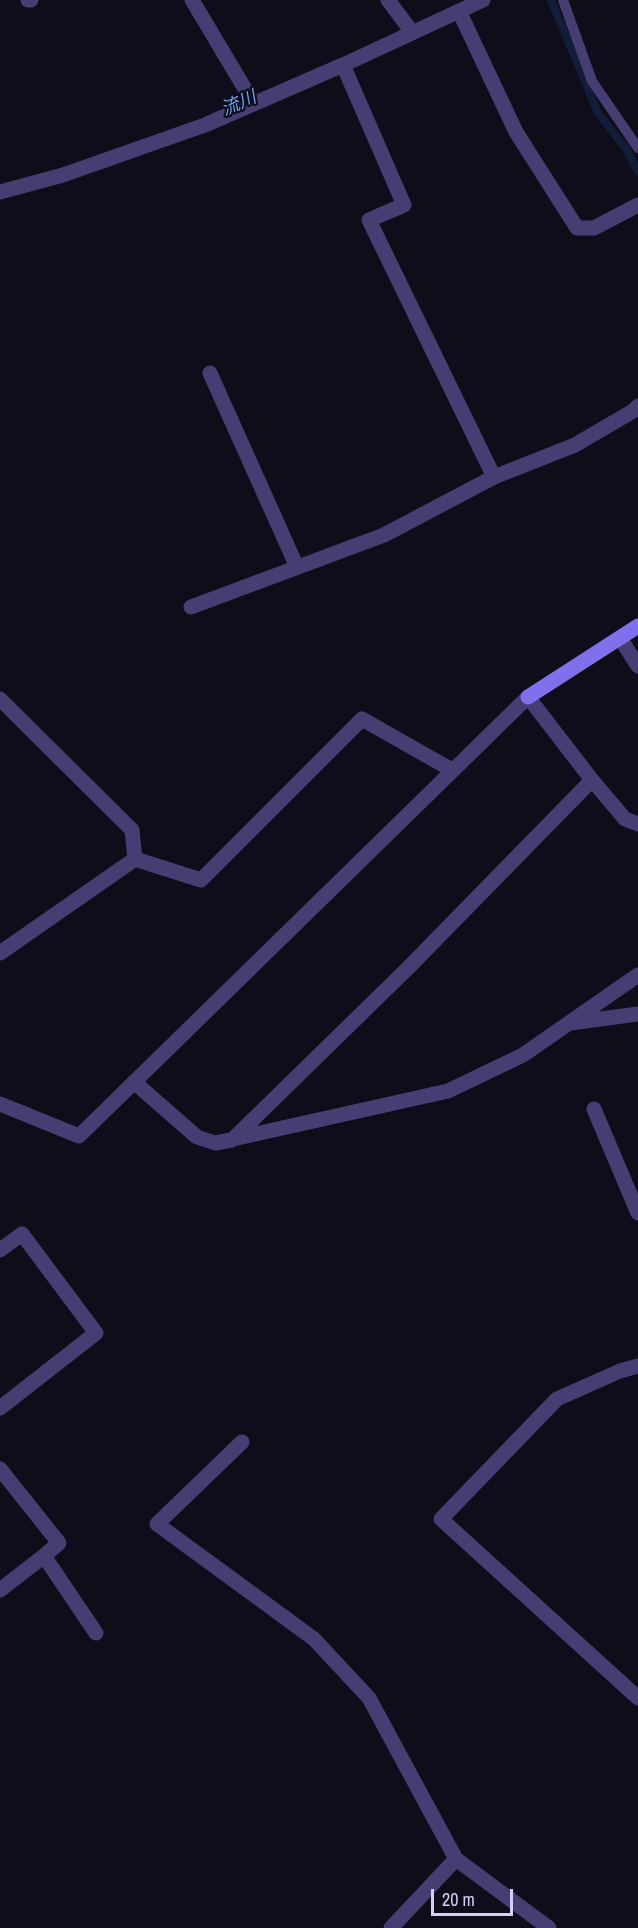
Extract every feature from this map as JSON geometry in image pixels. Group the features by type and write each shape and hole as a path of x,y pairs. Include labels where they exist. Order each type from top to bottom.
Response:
{"street":[{"path":"192,0 254,104"},
{"path":"388,0 412,32"},
{"path":"0,192 74,171 205,125 343,65 483,0"},
{"path":"459,11 516,132 577,228 594,228 638,205"},
{"path":"343,65 404,205 369,220 494,477"},
{"path":"210,373 297,567"},
{"path":"191,607 384,535 494,477 575,445 638,406"},
{"path":"0,1104 79,1136 528,697 638,626"},
{"path":"620,639 638,666"},
{"path":"528,697 625,819 638,824"},
{"path":"0,699 132,830 135,859"},
{"path":"135,859 201,880 362,719 452,771"},
{"path":"232,1140 408,968 592,780"},
{"path":"0,952 135,859"},
{"path":"134,1082 197,1137 215,1143 232,1140 448,1090 523,1055 638,975"},
{"path":"568,1023 638,1014"},
{"path":"594,1109 638,1213"},
{"path":"0,1250 22,1234 96,1333 0,1408"},
{"path":"638,1366 620,1371 557,1399 441,1519 638,1698"},
{"path":"242,1442 157,1524 314,1639 369,1698 456,1859 549,1928"},
{"path":"0,1469 59,1543 0,1590"},
{"path":"44,1556 96,1633"},
{"path":"391,1928 456,1859"}],"lane":[{"path":"563,0 592,81 638,148"}],"waterway":[{"name":"流川","path":"551,0 598,113 627,150 638,172"}]}
